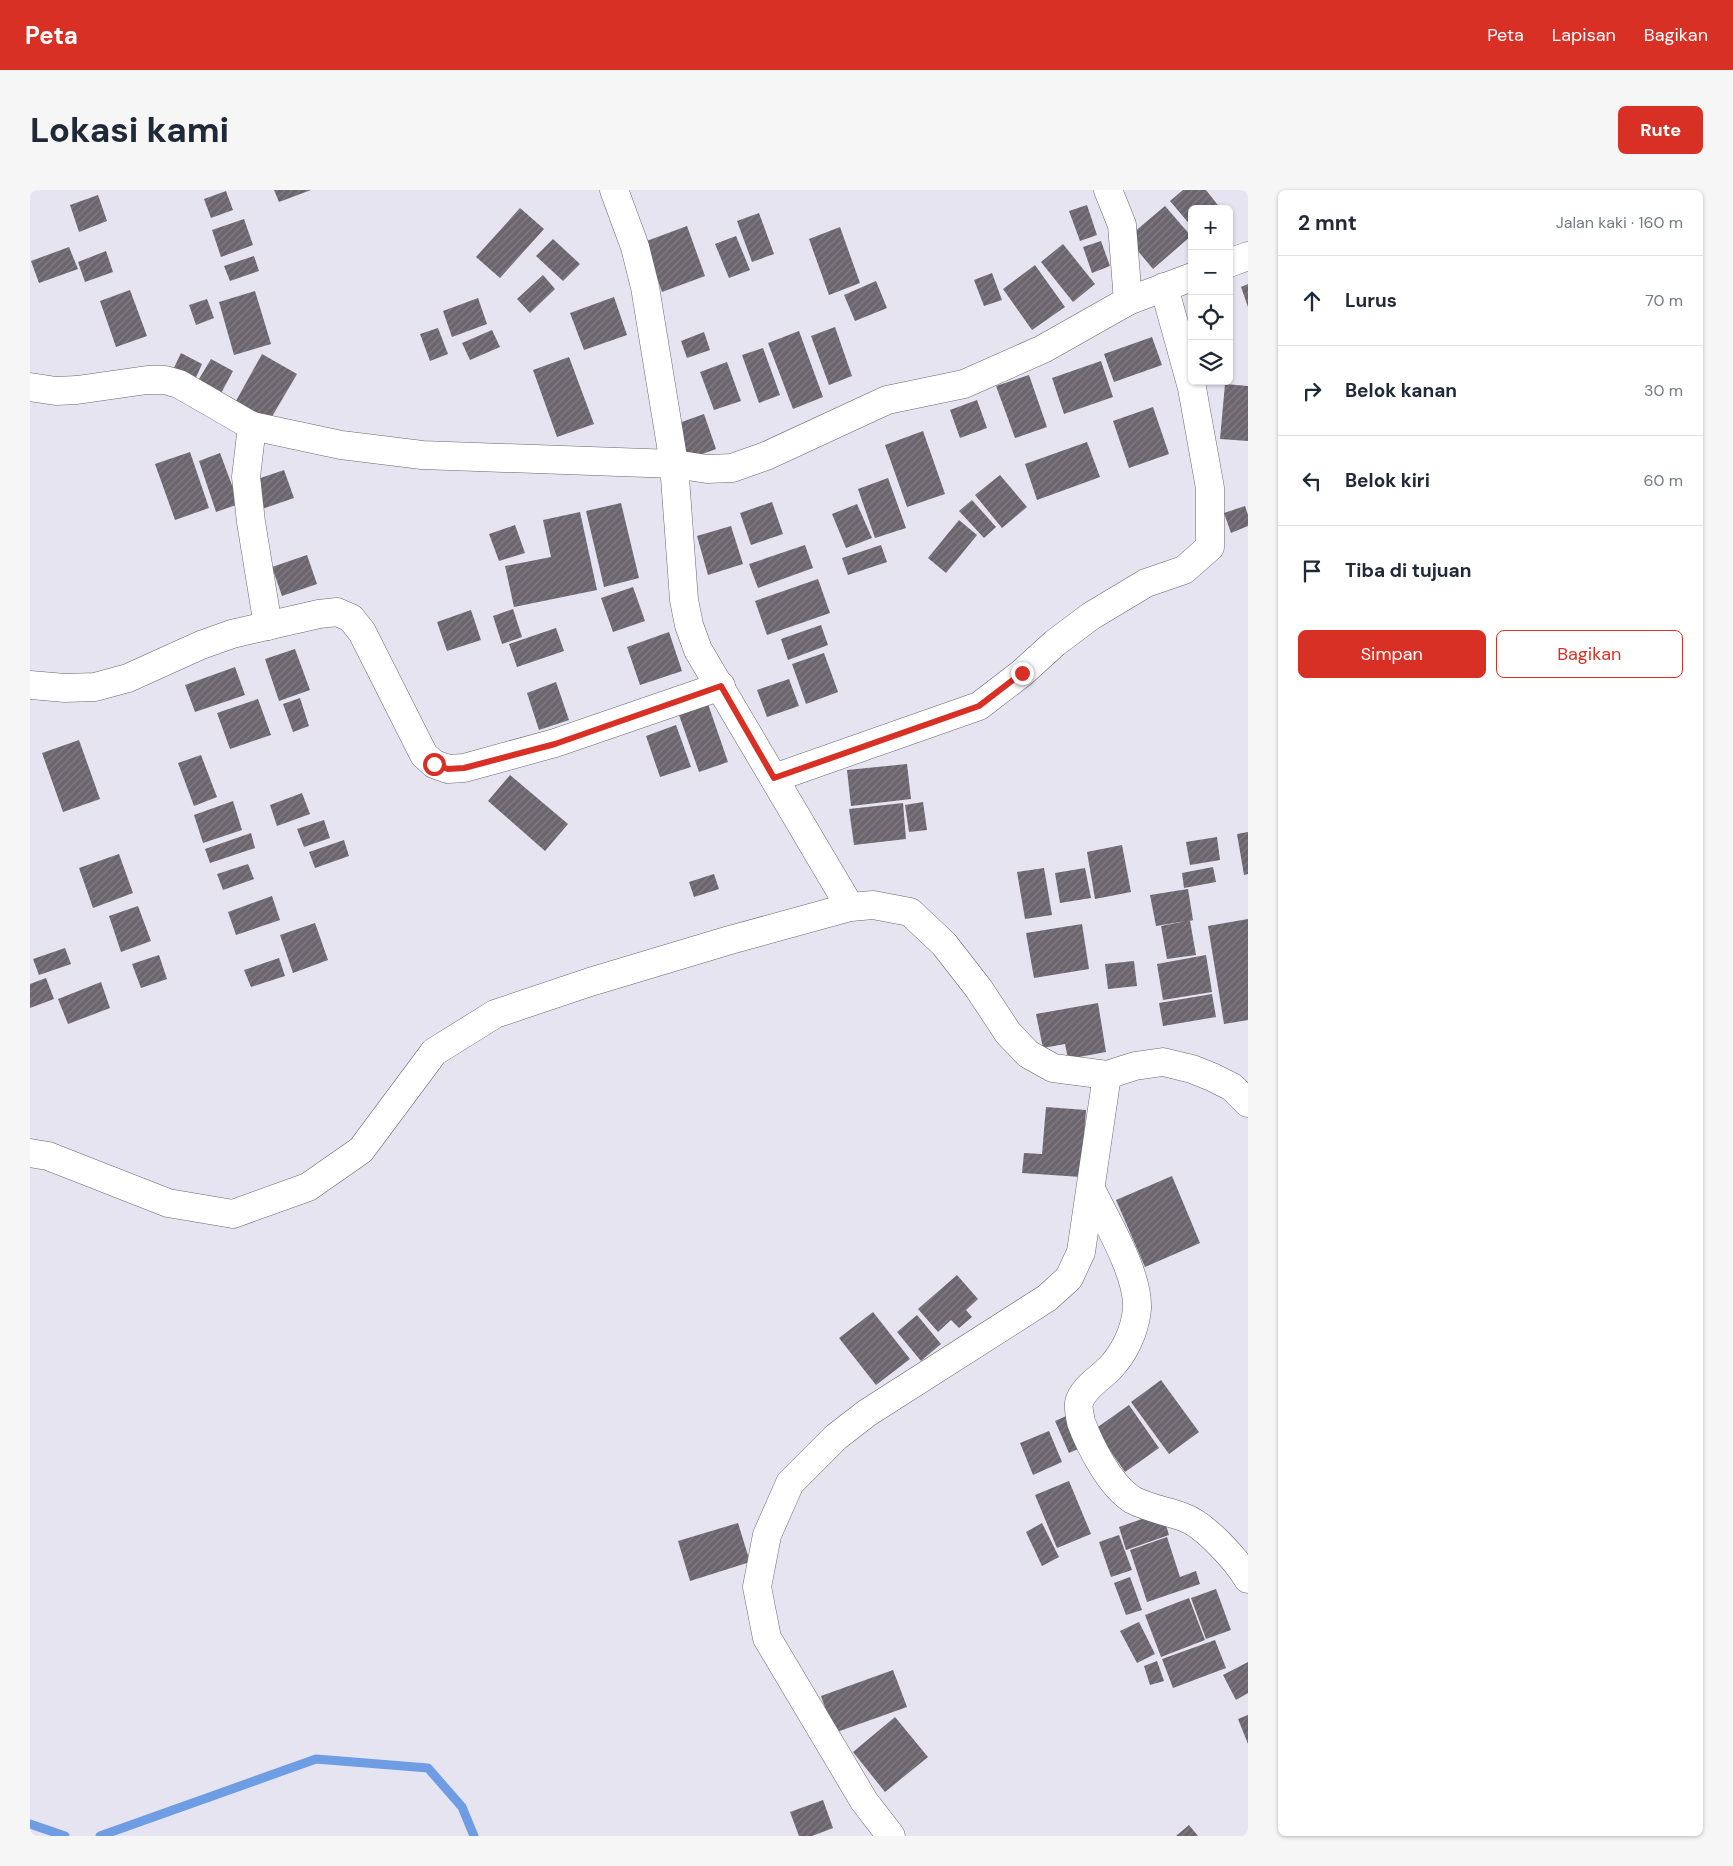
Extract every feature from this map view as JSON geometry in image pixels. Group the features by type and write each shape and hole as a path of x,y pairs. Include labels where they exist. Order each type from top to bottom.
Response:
{"street":[{"path":"614,190 635,247 645,287 674,464 684,600 689,625 698,650 850,907"},
{"path":"1108,190 1122,225 1128,301"},
{"path":"1233,262 1248,256"},
{"path":"30,387 56,391 76,390 147,380 165,380 179,384 252,426 341,445 422,455 674,464 707,469 732,468 766,456 887,400 964,384 1043,349 1128,301 1188,278"},
{"path":"774,778 979,706 1022,673 1055,643 1091,616 1146,582 1184,570 1210,546 1210,488 1192,388 1164,287"},
{"path":"252,426 246,477 251,522 268,626"},
{"path":"30,685 65,688 95,687 128,678 201,645 232,634 337,612 351,618 362,632 424,755 434,764 448,769 464,768 555,744 721,686"},
{"path":"30,1153 48,1156 168,1203 233,1214 308,1187 360,1150 434,1052 495,1014 590,982 730,940 850,907 874,905 910,912 944,944 979,989 1008,1033 1028,1054 1053,1068 1107,1075 1135,1066 1163,1062 1192,1069 1212,1077 1232,1087 1248,1103"},
{"path":"892,1836 864,1801 767,1638 757,1587 767,1535 790,1483 836,1437 867,1413 1047,1298 1070,1278 1081,1252 1107,1075"},
{"path":"1091,1190 1123,1255 1135,1288 1137,1308 1133,1329 1125,1347 1110,1368 1087,1390 1079,1403 1080,1420 1091,1445 1120,1490 1133,1500 1186,1517 1216,1540 1236,1561 1248,1578"}],"building":[{"path":"274,190 311,190 279,202"},
{"path":"1183,190 1206,190 1218,205 1188,205 1188,222 1170,201"},
{"path":"226,191 233,210 211,218 204,199"},
{"path":"98,195 107,221 79,232 70,205"},
{"path":"1087,205 1097,235 1080,241 1069,211"},
{"path":"1165,206 1188,233 1188,239 1153,269 1127,238"},
{"path":"520,208 544,229 500,278 476,257"},
{"path":"759,213 774,254 752,262 737,221"},
{"path":"244,219 253,245 221,257 212,230"},
{"path":"687,226 705,276 662,292 644,242"},
{"path":"840,227 860,283 829,295 809,239"},
{"path":"736,236 750,270 729,278 715,244"},
{"path":"553,239 580,264 563,281 536,256"},
{"path":"1101,241 1110,266 1092,273 1083,247"},
{"path":"1063,244 1095,284 1073,302 1041,262"},
{"path":"69,247 78,269 39,283 31,261"},
{"path":"106,251 113,272 85,282 78,262"},
{"path":"254,256 259,271 230,281 224,266"},
{"path":"1035,265 1065,307 1032,330 1003,289"},
{"path":"992,273 1002,300 984,306 974,280"},
{"path":"543,275 555,289 530,313 517,299"},
{"path":"876,281 887,308 855,321 844,295"},
{"path":"1248,284 1248,307 1241,287"},
{"path":"130,290 147,336 116,347 100,301"},
{"path":"255,291 271,344 234,355 219,302"},
{"path":"614,297 627,335 584,350 570,313"},
{"path":"478,298 487,324 452,337 443,311"},
{"path":"207,299 214,318 196,325 189,305"},
{"path":"835,327 852,376 829,385 811,336"},
{"path":"438,328 448,354 430,361 420,334"},
{"path":"492,330 500,347 470,360 462,343"},
{"path":"799,331 823,397 793,409 768,343"},
{"path":"704,332 710,350 687,358 681,341"},
{"path":"1152,337 1162,365 1114,382 1104,354"},
{"path":"763,348 780,395 759,403 742,355"},
{"path":"181,353 202,364 194,382 172,372"},
{"path":"262,354 297,374 270,420 236,401"},
{"path":"569,357 594,424 557,437 533,370"},
{"path":"211,359 233,371 219,397 196,384"},
{"path":"1101,361 1113,397 1064,414 1052,378"},
{"path":"727,362 741,401 714,410 700,372"},
{"path":"1029,375 1047,427 1015,438 996,386"},
{"path":"1225,385 1248,386 1248,441 1220,439"},
{"path":"977,400 987,428 960,438 950,410"},
{"path":"1153,407 1169,454 1129,468 1113,421"},
{"path":"704,414 716,449 689,459 676,424"},
{"path":"923,431 945,494 907,507 885,445"},
{"path":"1087,442 1100,477 1037,500 1025,464"},
{"path":"190,452 209,508 175,520 155,464"},
{"path":"220,453 239,504 216,512 199,461"},
{"path":"284,470 294,498 262,509 252,481"},
{"path":"1000,475 1027,507 1002,528 975,495"},
{"path":"888,478 906,528 875,538 858,489"},
{"path":"972,500 996,527 984,538 959,511"},
{"path":"772,502 783,534 751,545 740,513"},
{"path":"621,503 639,578 604,587 586,511"},
{"path":"857,504 872,538 846,548 832,514"},
{"path":"1245,506 1248,515 1248,526 1231,533 1224,513"},
{"path":"580,512 597,590 514,607 505,566 551,557 543,520"},
{"path":"959,520 977,535 946,573 928,558"},
{"path":"515,525 525,553 499,561 489,534"},
{"path":"731,526 743,564 708,575 697,536"},
{"path":"805,545 813,568 758,588 749,564"},
{"path":"881,545 887,562 848,575 842,558"},
{"path":"307,555 317,584 282,596 272,567"},
{"path":"818,579 830,613 767,635 755,601"},
{"path":"633,587 645,621 613,632 601,598"},
{"path":"513,609 522,637 502,644 493,616"},
{"path":"471,610 481,640 447,651 437,622"},
{"path":"821,625 828,645 788,660 781,639"},
{"path":"556,628 564,651 517,667 509,644"},
{"path":"669,632 682,671 640,685 627,647"},
{"path":"295,649 310,690 279,701 265,659"},
{"path":"824,653 838,692 806,704 792,664"},
{"path":"235,667 245,695 195,712 185,685"},
{"path":"789,679 799,706 767,717 757,690"},
{"path":"556,682 569,720 539,730 527,693"},
{"path":"300,698 309,726 293,732 283,704"},
{"path":"258,699 271,735 230,749 217,713"},
{"path":"708,704 728,762 699,772 679,715"},
{"path":"676,725 691,767 660,777 646,736"},
{"path":"79,740 100,799 63,812 42,753"},
{"path":"201,755 217,797 194,806 178,763"},
{"path":"907,764 911,799 851,806 847,770"},
{"path":"510,775 568,824 545,851 488,801"},
{"path":"302,793 310,814 277,826 270,805"},
{"path":"233,801 242,830 203,843 194,815"},
{"path":"923,802 927,830 909,832 905,805"},
{"path":"903,803 906,839 854,845 849,809"},
{"path":"324,820 330,838 304,847 297,829"},
{"path":"1248,832 1248,874 1244,875 1237,834"},
{"path":"251,833 255,848 210,863 205,849"},
{"path":"1217,837 1220,860 1190,865 1186,842"},
{"path":"344,840 349,856 315,868 309,852"},
{"path":"1122,845 1131,892 1095,899 1087,852"},
{"path":"119,854 133,893 93,908 79,868"},
{"path":"248,864 254,879 223,890 217,874"},
{"path":"1213,867 1216,882 1184,888 1182,873"},
{"path":"1044,868 1052,915 1025,919 1017,872"},
{"path":"1085,868 1091,898 1060,903 1055,873"},
{"path":"714,874 719,889 694,897 689,882"},
{"path":"1188,889 1193,920 1190,921 1196,955 1167,959 1161,926 1186,921 1156,926 1150,895"},
{"path":"272,896 280,920 236,935 228,912"},
{"path":"138,906 151,941 121,952 109,916"},
{"path":"1248,919 1248,1020 1224,1024 1208,926"},
{"path":"315,923 328,960 293,973 280,935"},
{"path":"1082,924 1089,969 1034,978 1026,933"},
{"path":"65,948 71,964 39,975 33,959"},
{"path":"159,955 167,979 141,988 132,964"},
{"path":"1206,955 1212,992 1163,1000 1157,964"},
{"path":"279,958 285,976 251,987 244,970"},
{"path":"1134,961 1137,986 1108,989 1105,964"},
{"path":"46,978 54,999 30,1008 30,984"},
{"path":"101,982 110,1008 68,1024 58,999"},
{"path":"1212,994 1216,1017 1163,1026 1159,1003"},
{"path":"1098,1003 1106,1052 1068,1059 1065,1044 1043,1048 1036,1014"},
{"path":"1046,1107 1086,1110 1081,1177 1022,1173 1024,1153 1042,1154"},
{"path":"1172,1176 1200,1243 1145,1267 1116,1200"},
{"path":"957,1275 978,1299 966,1310 972,1317 959,1328 951,1320 938,1332 918,1309"},
{"path":"873,1312 910,1359 876,1385 839,1338"},
{"path":"917,1315 941,1344 921,1361 897,1332"},
{"path":"1161,1380 1199,1432 1169,1454 1131,1402"},
{"path":"1129,1405 1159,1448 1125,1472 1095,1429"},
{"path":"1073,1413 1087,1445 1069,1453 1055,1421"},
{"path":"1049,1431 1062,1462 1033,1475 1020,1443"},
{"path":"1069,1481 1091,1534 1057,1548 1035,1495"},
{"path":"1162,1512 1169,1535 1126,1550 1119,1527"},
{"path":"738,1523 750,1562 690,1581 678,1541"},
{"path":"1042,1523 1059,1557 1042,1566 1026,1532"},
{"path":"1119,1535 1132,1570 1111,1577 1099,1542"},
{"path":"1167,1537 1180,1577 1196,1571 1200,1584 1147,1602 1130,1550"},
{"path":"1130,1577 1142,1610 1126,1615 1114,1583"},
{"path":"1216,1589 1231,1630 1206,1639 1191,1598"},
{"path":"1189,1598 1205,1640 1161,1657 1145,1615"},
{"path":"1139,1622 1155,1654 1137,1663 1120,1631"},
{"path":"1215,1640 1226,1668 1173,1688 1162,1659"},
{"path":"1157,1661 1164,1681 1150,1685 1144,1666"},
{"path":"1248,1662 1248,1693 1236,1700 1223,1675"},
{"path":"893,1670 907,1707 834,1733 821,1696"},
{"path":"1248,1715 1248,1744 1238,1719"},
{"path":"895,1717 928,1757 885,1792 853,1752"},
{"path":"823,1800 833,1828 812,1836 799,1836 790,1812"},
{"path":"1189,1825 1198,1836 1176,1836"}],"waterway":[{"path":"100,1836 316,1759 428,1768 462,1807 474,1836"},
{"path":"30,1824 65,1836"}],"route":[{"path":"434,764 448,769 464,768 555,744 721,686 774,778 979,706 1022,673"}]}
